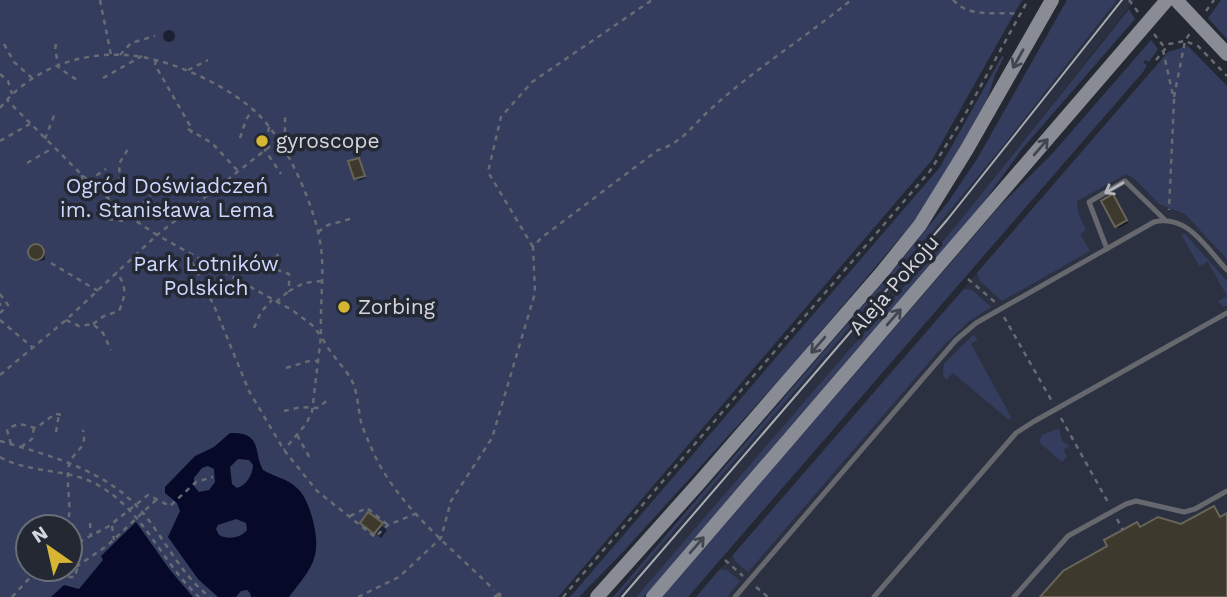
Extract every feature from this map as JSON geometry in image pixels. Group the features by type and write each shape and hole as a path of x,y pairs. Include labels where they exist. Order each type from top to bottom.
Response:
{"main road":[{"name":"Aleja Pokoju","path":"597,597 883,271 919,225 962,159 1052,0"},
{"name":"Aleja Pokoju","path":"653,597 1167,0"},
{"path":"1176,0 1227,54"}],"lane":[{"path":"1107,249 1088,202 1125,181 1165,220"},
{"path":"735,597 956,340 985,318 1154,222 1165,220 1182,224 1227,270"},
{"path":"874,597 1016,433 1227,313"},
{"path":"1014,597 1068,536 1126,504 1136,501 1184,512 1195,509 1227,491"}],"path":[{"path":"100,0 111,55"},
{"path":"358,597 399,577 441,538 451,501 492,438 535,293 533,247 488,172 501,117 532,82 652,0"},
{"path":"533,247 541,238 658,150 669,147 687,134 711,108 851,0"},
{"path":"953,0 969,12 1020,14"},
{"path":"564,597 930,171 962,120 1028,0"},
{"path":"1129,0 1139,14"},
{"path":"1204,14 1214,0"},
{"path":"1165,220 1169,210 1174,100 1185,41 1192,31"},
{"path":"1155,35 1164,49 1174,100"},
{"path":"120,55 131,43 155,36"},
{"path":"1156,60 1170,44 1185,41 1198,46 1227,76"},
{"path":"4,44 14,62 32,78"},
{"path":"56,44 59,68 80,82"},
{"path":"0,107 32,78 58,65 84,57 120,55 145,57 188,70 252,110 269,127 296,170 318,232 321,251 321,336 312,409 306,424 284,450"},
{"path":"103,78 145,57"},
{"path":"156,60 155,65 192,129 190,131 212,143 238,171"},
{"path":"188,70 208,60"},
{"path":"0,74 8,81 12,94"},
{"path":"7,100 53,148 128,216 312,325 353,382 362,424 374,454 406,506 498,596"},
{"path":"240,138 252,110"},
{"path":"45,139 55,113"},
{"path":"0,374 66,320 157,235 265,150 285,131 285,118 288,114"},
{"path":"0,141 30,124"},
{"path":"269,127 265,150 281,174"},
{"path":"27,163 53,148"},
{"path":"107,198 120,181 119,164 128,149"},
{"path":"88,181 106,169"},
{"path":"82,175 82,190"},
{"path":"107,219 123,221 148,199 155,189"},
{"path":"318,232 328,225 350,219"},
{"path":"190,253 248,391 284,450 308,481 375,537 388,524 415,514"},
{"path":"278,254 272,268 289,274 289,291"},
{"path":"51,263 98,291"},
{"path":"66,320 79,326 93,324 104,316 119,311 125,297 125,284 116,272"},
{"path":"968,279 997,303"},
{"path":"254,328 261,312 274,301 304,283 321,281"},
{"path":"0,294 8,305 0,309"},
{"path":"1003,314 1053,403"},
{"path":"0,320 33,348"},
{"path":"93,324 103,333 111,350"},
{"path":"286,368 319,361"},
{"path":"284,411 302,407 312,409 328,400"},
{"path":"56,432 59,414"},
{"path":"32,451 34,428 51,416 64,415"},
{"path":"1059,415 1110,506"},
{"path":"11,444 8,429 21,422 34,428"},
{"path":"69,513 69,462 83,445 83,430"},
{"path":"297,435 311,460"},
{"path":"22,447 32,439"},
{"path":"0,441 69,462 103,479 136,505 179,565 210,597"},
{"path":"0,457 32,469 69,474 96,484 138,517 180,576 199,597"},
{"path":"84,540 112,524 148,495 170,506 196,482 213,477"},
{"path":"84,561 114,540 157,499"},
{"path":"349,516 367,508 388,524"},
{"path":"1115,516 1123,530"},
{"path":"90,523 91,537"},
{"path":"112,524 114,540"},
{"path":"725,559 744,577"},
{"path":"12,597 25,583"},
{"path":"754,585 768,597"}],"shaded area":[{"path":"1117,0 1135,0 955,227 636,597 617,597 937,226"},
{"path":"1188,46 1227,86 1227,597 696,597 1168,52"},
{"path":"230,433 248,436 255,444 263,470 293,485 306,501 315,531 316,552 309,569 289,597 251,597 247,590 241,591 236,597 218,597 198,579 168,537 180,511 177,503 165,493 165,487 195,456 214,447","holes":["238,459 249,460 253,465 248,479 237,488 232,484 230,467","208,466 214,469 215,482 209,490 199,492 194,486 194,478 202,468","236,519 246,523 247,530 230,538 219,535 216,529 218,525"]},
{"path":"136,522 193,597 51,597 64,585 79,589 103,560 101,556"}],"green space":[{"path":"0,0 1022,0 932,160 558,597 0,597"},
{"path":"1067,0 1117,0 937,226 617,597 613,597 896,267 948,202 977,159"},
{"path":"1221,0 1227,0 1227,39 1208,18"},
{"path":"1129,9 1135,19 1023,148 980,207 644,597 636,597 955,227"},
{"path":"1151,40 1158,49 1149,62 1145,60 1147,65 1143,72 688,597 662,597 999,207 1052,154"},
{"path":"1188,46 1227,86 1227,259 1185,214 1159,204 1135,179 1126,174 1077,201 1078,212 1086,230 1080,234 1090,251 1002,301 980,281 977,273 1168,52"},
{"path":"1002,56 1004,57 987,100 916,219 789,369 622,553 579,597 570,597 940,167"},
{"path":"1181,234 1185,234 1227,281 1227,296 1208,262 1199,266"},
{"path":"964,289 972,290 991,307 969,321 943,346 748,572 735,561 733,555"},
{"path":"1227,296 1227,306 1222,306 1218,301"},
{"path":"973,335 978,339 971,344 1011,417 1009,420 953,373 946,380 943,375 944,364"},
{"path":"1059,428 1062,441 1070,446 1063,450 1067,456 1062,462 1039,442 1042,435"},
{"path":"720,569 727,570 740,581 727,597 696,597"}],"building":[{"path":"359,158 365,176 354,179 348,161"},
{"path":"1113,194 1127,220 1115,227 1101,201"},
{"path":"36,244 44,252 36,260 28,252"},
{"path":"1214,506 1220,517 1227,513 1227,597 1040,597 1063,571 1107,546 1104,540 1137,522 1140,527 1158,517 1181,524"},
{"path":"368,512 383,523 374,534 360,523"}],"tram line":[{"path":"622,597 947,220 1122,0"}],"place":[{"name":"gyroscope","path":"262,141"},
{"name":"Zorbing","path":"344,307"}],"park label":[{"name":"Ogród Doświadczeń im. Stanisława Lema","path":"167,198"},
{"name":"Park Lotników Polskich","path":"206,276"}]}
